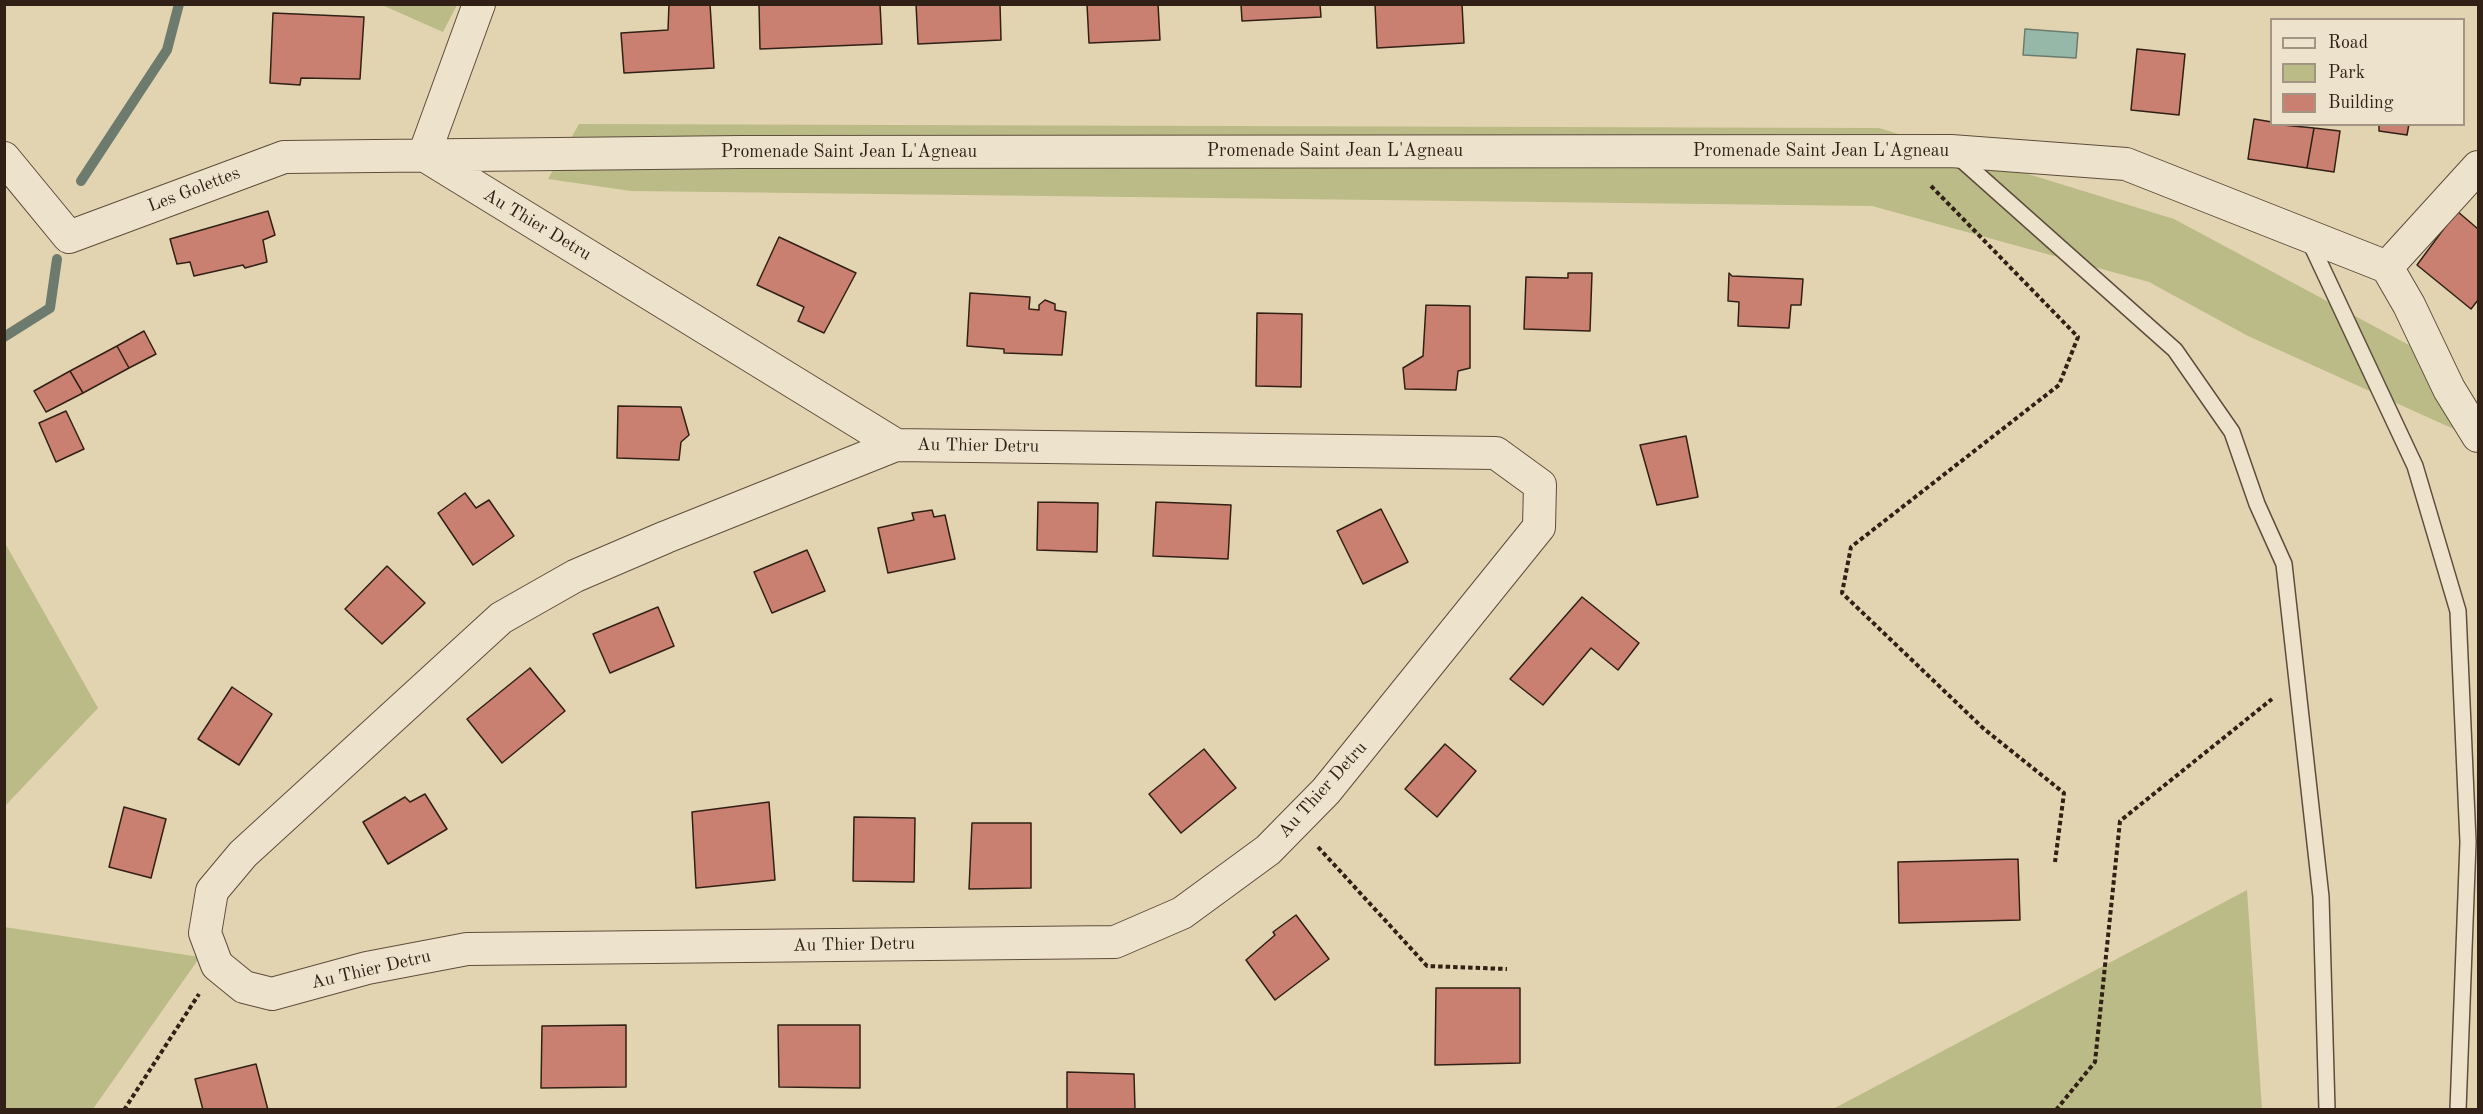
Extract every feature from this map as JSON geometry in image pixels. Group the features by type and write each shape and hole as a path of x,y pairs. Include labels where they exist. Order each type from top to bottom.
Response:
{"street":[{"path":"424,155 479,4"},
{"name":"Promenade Saint Jean L'Agneau","path":"424,155 777,152 1951,151 2126,164 2387,267"},
{"name":"Les Golettes","path":"4,158 69,237 284,157 424,155"},
{"name":"Au Thier Detru","path":"424,155 897,445"},
{"path":"2478,167 2387,267 2409,305 2449,388 2478,436"},
{"name":"Au Thier Detru","path":"897,445 1496,453 1540,485 1539,527 1326,791 1295,823 1269,849 1182,912 1115,942 467,949 367,968 272,994 244,987 218,965 205,933 213,891 243,854 501,618 585,572 666,537 897,445"}],"lane":[{"path":"1951,151 2175,350 2232,432 2257,504 2284,564 2321,897 2327,1110"},
{"path":"2307,236 2415,466 2458,611 2468,842 2458,1110"}],"path":[{"path":"1898,151 2078,337 2059,386 1851,547 1842,593 1984,729 2064,793 2055,862"},
{"path":"2056,1110 2095,1062 2120,821 2296,680"},
{"path":"1295,823 1427,966 1507,969"},
{"path":"124,1110 218,965"}],"green space":[{"path":"382,5 457,5 443,32"},
{"path":"579,124 1879,128 2174,219 2450,367 2478,440 2248,336 2149,282 1872,206 631,191 548,179"},
{"path":"5,543 98,708 4,806"},
{"path":"2247,890 2262,1109 1833,1109"},
{"path":"4,927 200,957 93,1109 5,1109"}],"shaded area":[{"path":"2025,29 2078,33 2076,58 2023,55"}],"building":[{"path":"669,4 710,4 714,68 624,73 621,33 668,30"},
{"path":"759,4 880,4 882,44 760,49"},
{"path":"916,4 1000,4 1001,40 918,44"},
{"path":"1087,4 1158,4 1160,40 1089,43"},
{"path":"1241,4 1320,4 1321,17 1242,21"},
{"path":"1375,4 1462,4 1464,43 1377,48"},
{"path":"273,13 364,17 360,79 301,78 300,85 270,83"},
{"path":"2137,49 2185,54 2179,115 2131,110"},
{"path":"2254,119 2270,122 2270,126 2314,128 2307,168 2248,159"},
{"path":"2379,126 2409,126 2407,135 2379,131"},
{"path":"2314,128 2340,131 2334,172 2307,168"},
{"path":"268,211 275,235 263,240 267,262 194,276 190,262 177,264 170,239"},
{"path":"2457,211 2478,229 2478,300 2471,309 2417,265"},
{"path":"779,237 856,273 824,333 798,321 804,307 757,285"},
{"path":"1568,273 1592,273 1590,331 1524,329 1526,277 1568,278"},
{"path":"1729,273 1732,276 1803,279 1801,305 1791,305 1789,328 1738,326 1739,302 1728,301"},
{"path":"970,293 1030,297 1029,309 1039,310 1039,305 1045,300 1055,304 1055,310 1066,312 1062,355 1004,353 1004,349 967,346"},
{"path":"1426,305 1470,306 1470,368 1458,371 1456,390 1405,389 1403,368 1423,356"},
{"path":"1257,313 1302,314 1301,387 1256,386"},
{"path":"144,331 156,354 129,368 117,346"},
{"path":"117,346 129,368 83,393 70,371"},
{"path":"70,371 83,393 46,412 34,391"},
{"path":"618,406 681,407 689,435 681,442 679,460 617,458"},
{"path":"66,411 84,449 56,462 39,423"},
{"path":"1686,436 1698,497 1657,505 1640,445"},
{"path":"465,493 476,508 489,500 514,536 473,565 438,513"},
{"path":"1038,502 1098,503 1097,552 1037,550"},
{"path":"1156,502 1231,505 1228,559 1153,556"},
{"path":"1381,509 1408,562 1363,584 1337,531"},
{"path":"932,510 934,517 945,515 955,559 888,573 878,528 914,520 912,513"},
{"path":"807,550 825,591 772,613 754,572"},
{"path":"387,566 425,603 382,644 345,609"},
{"path":"1582,597 1639,643 1618,670 1591,648 1543,705 1510,679"},
{"path":"658,607 674,646 610,673 593,634"},
{"path":"530,668 565,711 502,763 467,719"},
{"path":"232,687 272,714 239,765 198,739"},
{"path":"1445,744 1476,771 1437,817 1405,789"},
{"path":"1204,749 1236,788 1181,833 1149,794"},
{"path":"425,794 447,829 388,864 363,822 405,797 410,802"},
{"path":"769,802 775,880 696,888 692,812"},
{"path":"124,807 166,819 151,878 109,867"},
{"path":"854,817 915,818 914,882 853,881"},
{"path":"972,823 1031,823 1031,888 969,889"},
{"path":"2018,859 2020,920 1899,923 1898,862"},
{"path":"1296,915 1329,959 1275,1000 1246,960 1275,935 1273,932"},
{"path":"1436,988 1520,988 1520,1063 1435,1065"},
{"path":"626,1025 626,1087 541,1088 542,1026"},
{"path":"778,1025 860,1025 860,1088 779,1087"},
{"path":"256,1064 268,1110 203,1110 195,1079"},
{"path":"1067,1072 1134,1074 1135,1110 1067,1110"}],"waterway":[{"path":"81,181 167,50 179,4"},
{"path":"4,337 50,308 57,259"}]}
